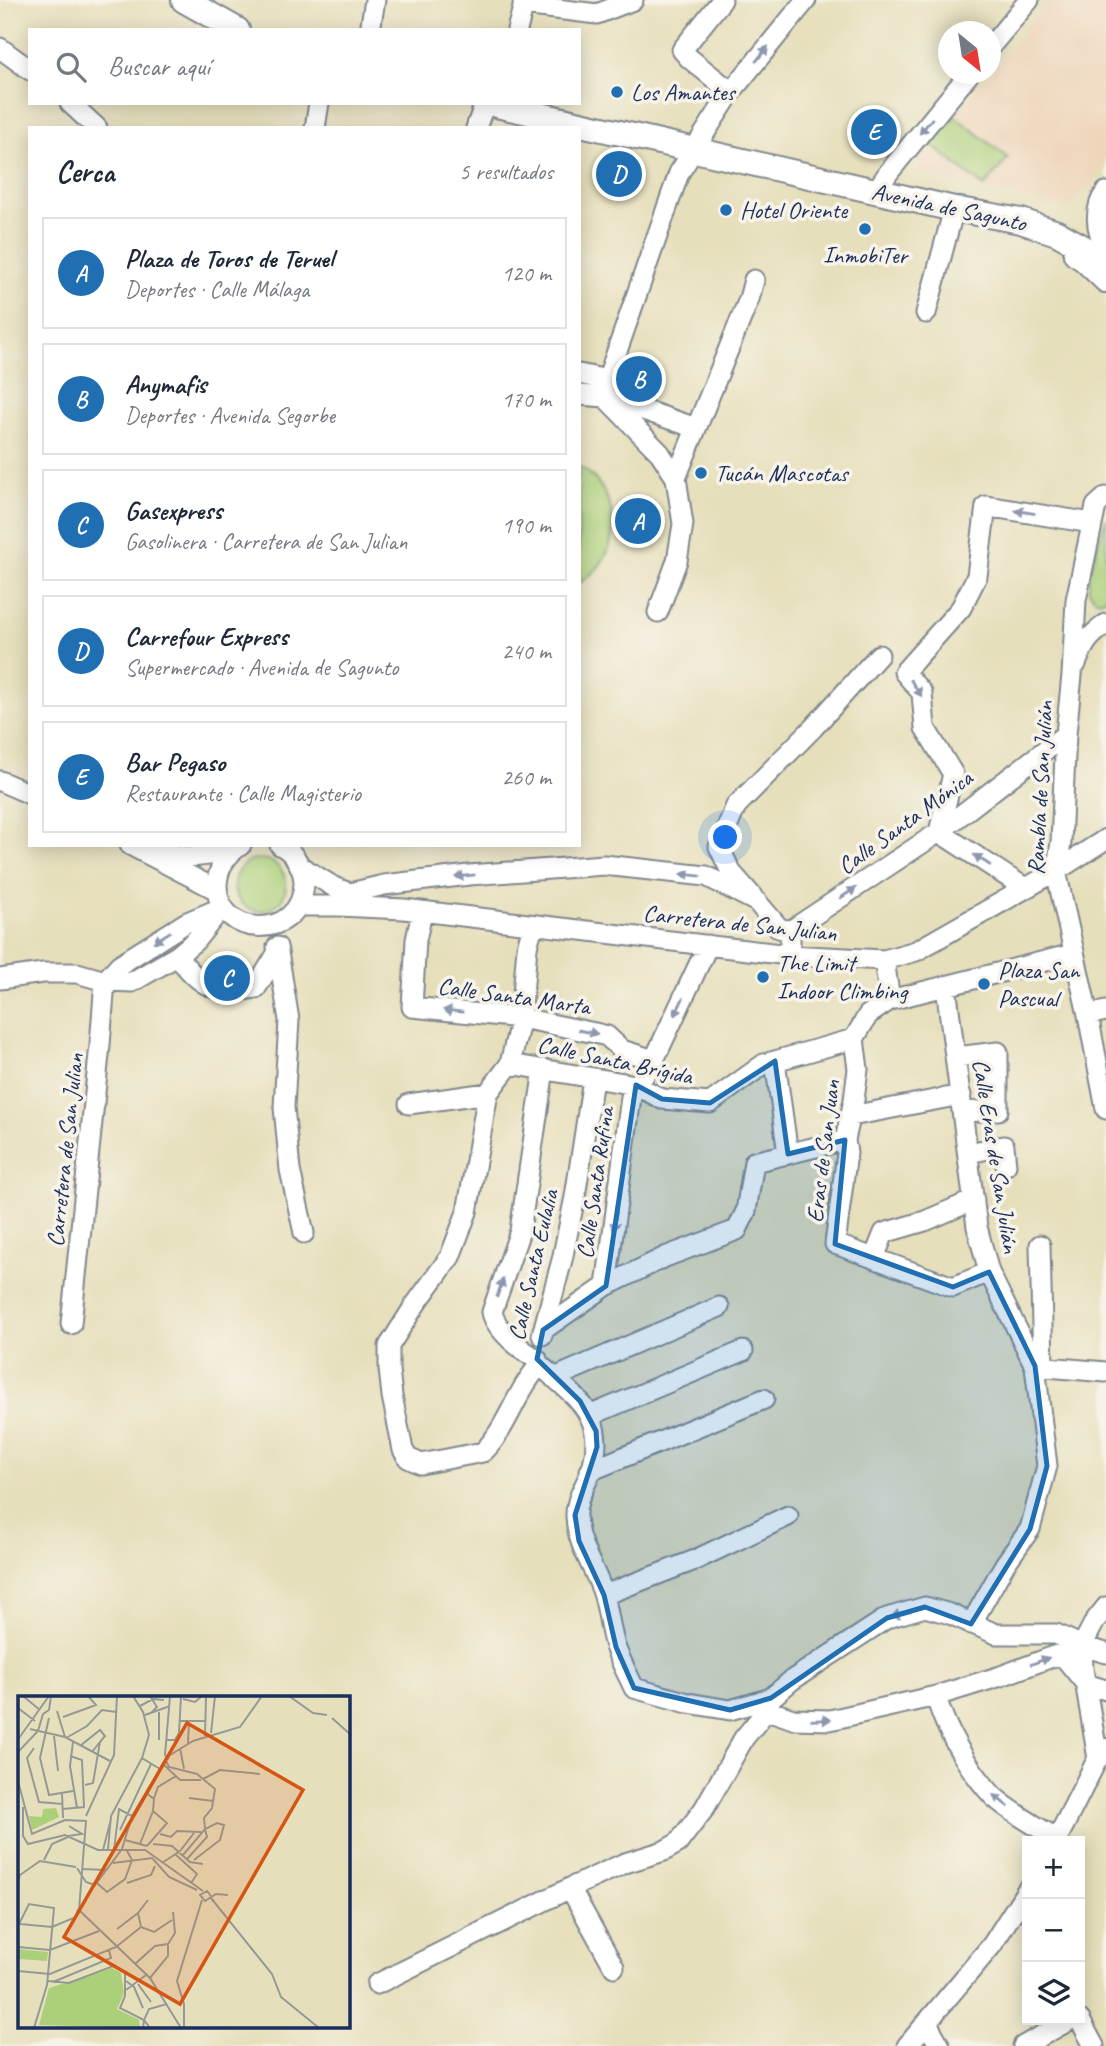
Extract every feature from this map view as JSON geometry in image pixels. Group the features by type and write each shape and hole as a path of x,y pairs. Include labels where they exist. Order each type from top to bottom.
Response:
{"main road":[{"path":"184,0 233,28"},
{"name":"Avenida de Sagunto","path":"498,105 982,216 1021,221 1057,233 1106,260"},
{"path":"982,216 1054,242 1084,259 1106,280"}],"street":[{"path":"370,28 375,0"},
{"path":"518,28 524,3 597,14 633,0"},
{"path":"722,0 682,50 731,92"},
{"path":"597,392 679,173 731,92 806,0"},
{"path":"1001,34 1029,0"},
{"path":"0,48 28,69"},
{"path":"875,192 888,172 961,84"},
{"path":"72,105 95,126"},
{"path":"315,126 319,105"},
{"path":"478,126 493,105"},
{"path":"1106,192 1101,198 1097,213 1101,238 1106,246"},
{"path":"926,313 954,209"},
{"path":"676,478 749,299 754,280"},
{"path":"581,376 660,453 676,478 683,524 677,561 658,612"},
{"path":"597,392 696,428"},
{"path":"1072,675 1076,600 1096,506 1106,497"},
{"path":"1025,888 939,832 953,774 925,728 922,693 904,672 961,608 977,576 986,506 1092,523"},
{"path":"1072,675 1082,647 1106,622 1087,614 1076,600"},
{"path":"789,955 790,931 779,928 731,872 719,847 736,806 813,728 879,655"},
{"name":"Rambla de San Julián","path":"1072,675 1056,871 1073,954 1097,1013 1106,1109"},
{"name":"Calle Santa Mónica","path":"790,931 939,832 1066,734"},
{"path":"0,781 28,793"},
{"name":"Carretera de San Julian","path":"298,906 382,907 789,955 884,960 916,951 1056,871 1106,839"},
{"path":"133,847 220,899 233,918 260,928 275,925 288,918 298,906 303,894 304,879 300,866"},
{"path":"152,847 176,856 200,857 237,848"},
{"name":"Carretera de San Julian","path":"283,847 294,856 300,866 334,887 382,907"},
{"path":"0,978 43,973 77,973 105,981 132,982 177,956 195,941 220,899 218,876 223,862 237,848"},
{"path":"350,894 384,885 469,875 604,865 706,876 757,902"},
{"path":"105,981 119,965 220,899"},
{"name":"Calle Santa Marta","path":"422,912 416,940 412,1007 521,1018 607,1036 622,1050 654,1060"},
{"path":"275,925 289,1020 284,1107 290,1170 304,1233"},
{"path":"510,1064 521,1018 527,947 533,925"},
{"name":"Calle Santa Rufina","path":"543,1330 606,1286 631,1097 654,1060 708,945"},
{"path":"177,956 197,979 216,990 236,991 256,988 278,952"},
{"path":"854,1039 869,1015 890,1000 1073,954"},
{"path":"884,960 890,1000"},
{"name":"Carretera de San Julian","path":"71,1324 105,981"},
{"name":"Calle Eras de San Julián","path":"946,986 977,1227 989,1272 1039,1366 1047,1466 1030,1529 1005,1564 971,1624"},
{"name":"Calle Santa Brígida","path":"488,1093 510,1064 636,1085 662,1099 710,1103 764,1064 854,1039"},
{"name":"Eras de San Juan","path":"854,1039 858,1069 845,1140 847,1153 835,1244 953,1286 989,1272"},
{"path":"851,1116 962,1103 999,1110 998,1052 956,1057"},
{"path":"775,1061 788,1154"},
{"path":"544,1069 520,1231 492,1312 494,1319 517,1346 580,1401 596,1431 597,1447 575,1515 579,1541 604,1595 616,1647 634,1688 688,1703 730,1710 769,1704 793,1719 830,1720 936,1696 1057,1655 1064,1657 1086,1684 1106,1690"},
{"name":"Calle Santa Eulalia","path":"488,1093 467,1212 450,1257 389,1346 389,1370 403,1450 408,1458 421,1464 483,1452 499,1431 526,1382 544,1367 543,1330 575,1197 593,1079"},
{"path":"409,1104 488,1093"},
{"path":"606,1286 665,1257 737,1230 746,1212 754,1162 845,1140"},
{"path":"968,1153 1004,1146 1006,1165"},
{"path":"874,1258 884,1233 925,1221 974,1200"},
{"path":"1040,1245 1039,1366 1106,1372"},
{"path":"544,1367 719,1307"},
{"path":"590,1416 743,1351"},
{"path":"590,1471 764,1399"},
{"path":"604,1595 695,1560 788,1516"},
{"path":"1059,1836 1102,1750 1098,1715 1083,1669 1082,1646 1106,1606"},
{"path":"377,1984 570,1888 678,1843 704,1809 744,1738 769,1704 792,1680 887,1618 925,1607 950,1614 996,1634 1056,1634 1106,1653"},
{"path":"936,1696 947,1728 994,1797 1051,1836"},
{"path":"570,1888 614,1967"},
{"path":"907,2046 992,1945 1022,1899"},
{"path":"1017,1908 1022,1918"},
{"path":"927,2023 940,2046"},
{"path":"1023,2046 1061,2025"},
{"path":"1083,2025 1094,2046"}],"highlighted area":[{"path":"775,1061 788,1154 845,1140 835,1244 953,1287 989,1272 1035,1366 1047,1466 1030,1529 971,1624 925,1607 887,1618 771,1698 730,1710 634,1688 616,1647 604,1595 579,1541 575,1515 597,1447 596,1431 580,1401 537,1359 543,1330 606,1286 636,1085 662,1099 710,1103"}],"shaded area":[{"path":"1050,0 1106,0 1106,163 1073,205 1068,207 920,173 917,162 981,84 1001,84 1001,60"}],"green space":[{"path":"955,116 1008,158 984,187 932,145"},
{"path":"581,467 594,477 604,492 613,525 605,558 594,572 581,582"},
{"path":"1106,518 1106,599 1096,600 1089,591 1089,575"},
{"path":"260,859 279,866 286,885 279,904 260,911 241,904 234,885 241,866"}],"place":[{"name":"Los Amantes","path":"617,92"},
{"name":"Bar Pegaso","path":"874,132"},
{"name":"Carrefour Express","path":"619,174"},
{"name":"Hotel Oriente","path":"726,210"},
{"name":"InmobiTer","path":"865,229"},
{"name":"Anymafis","path":"639,379"},
{"name":"Tucán Mascotas","path":"701,473"},
{"name":"Plaza de Toros de Teruel","path":"638,521"},
{"name":"The Limit Indoor Climbing","path":"763,977"},
{"name":"Gasexpress","path":"227,978"},
{"name":"Plaza San Pascual","path":"984,984"}]}
